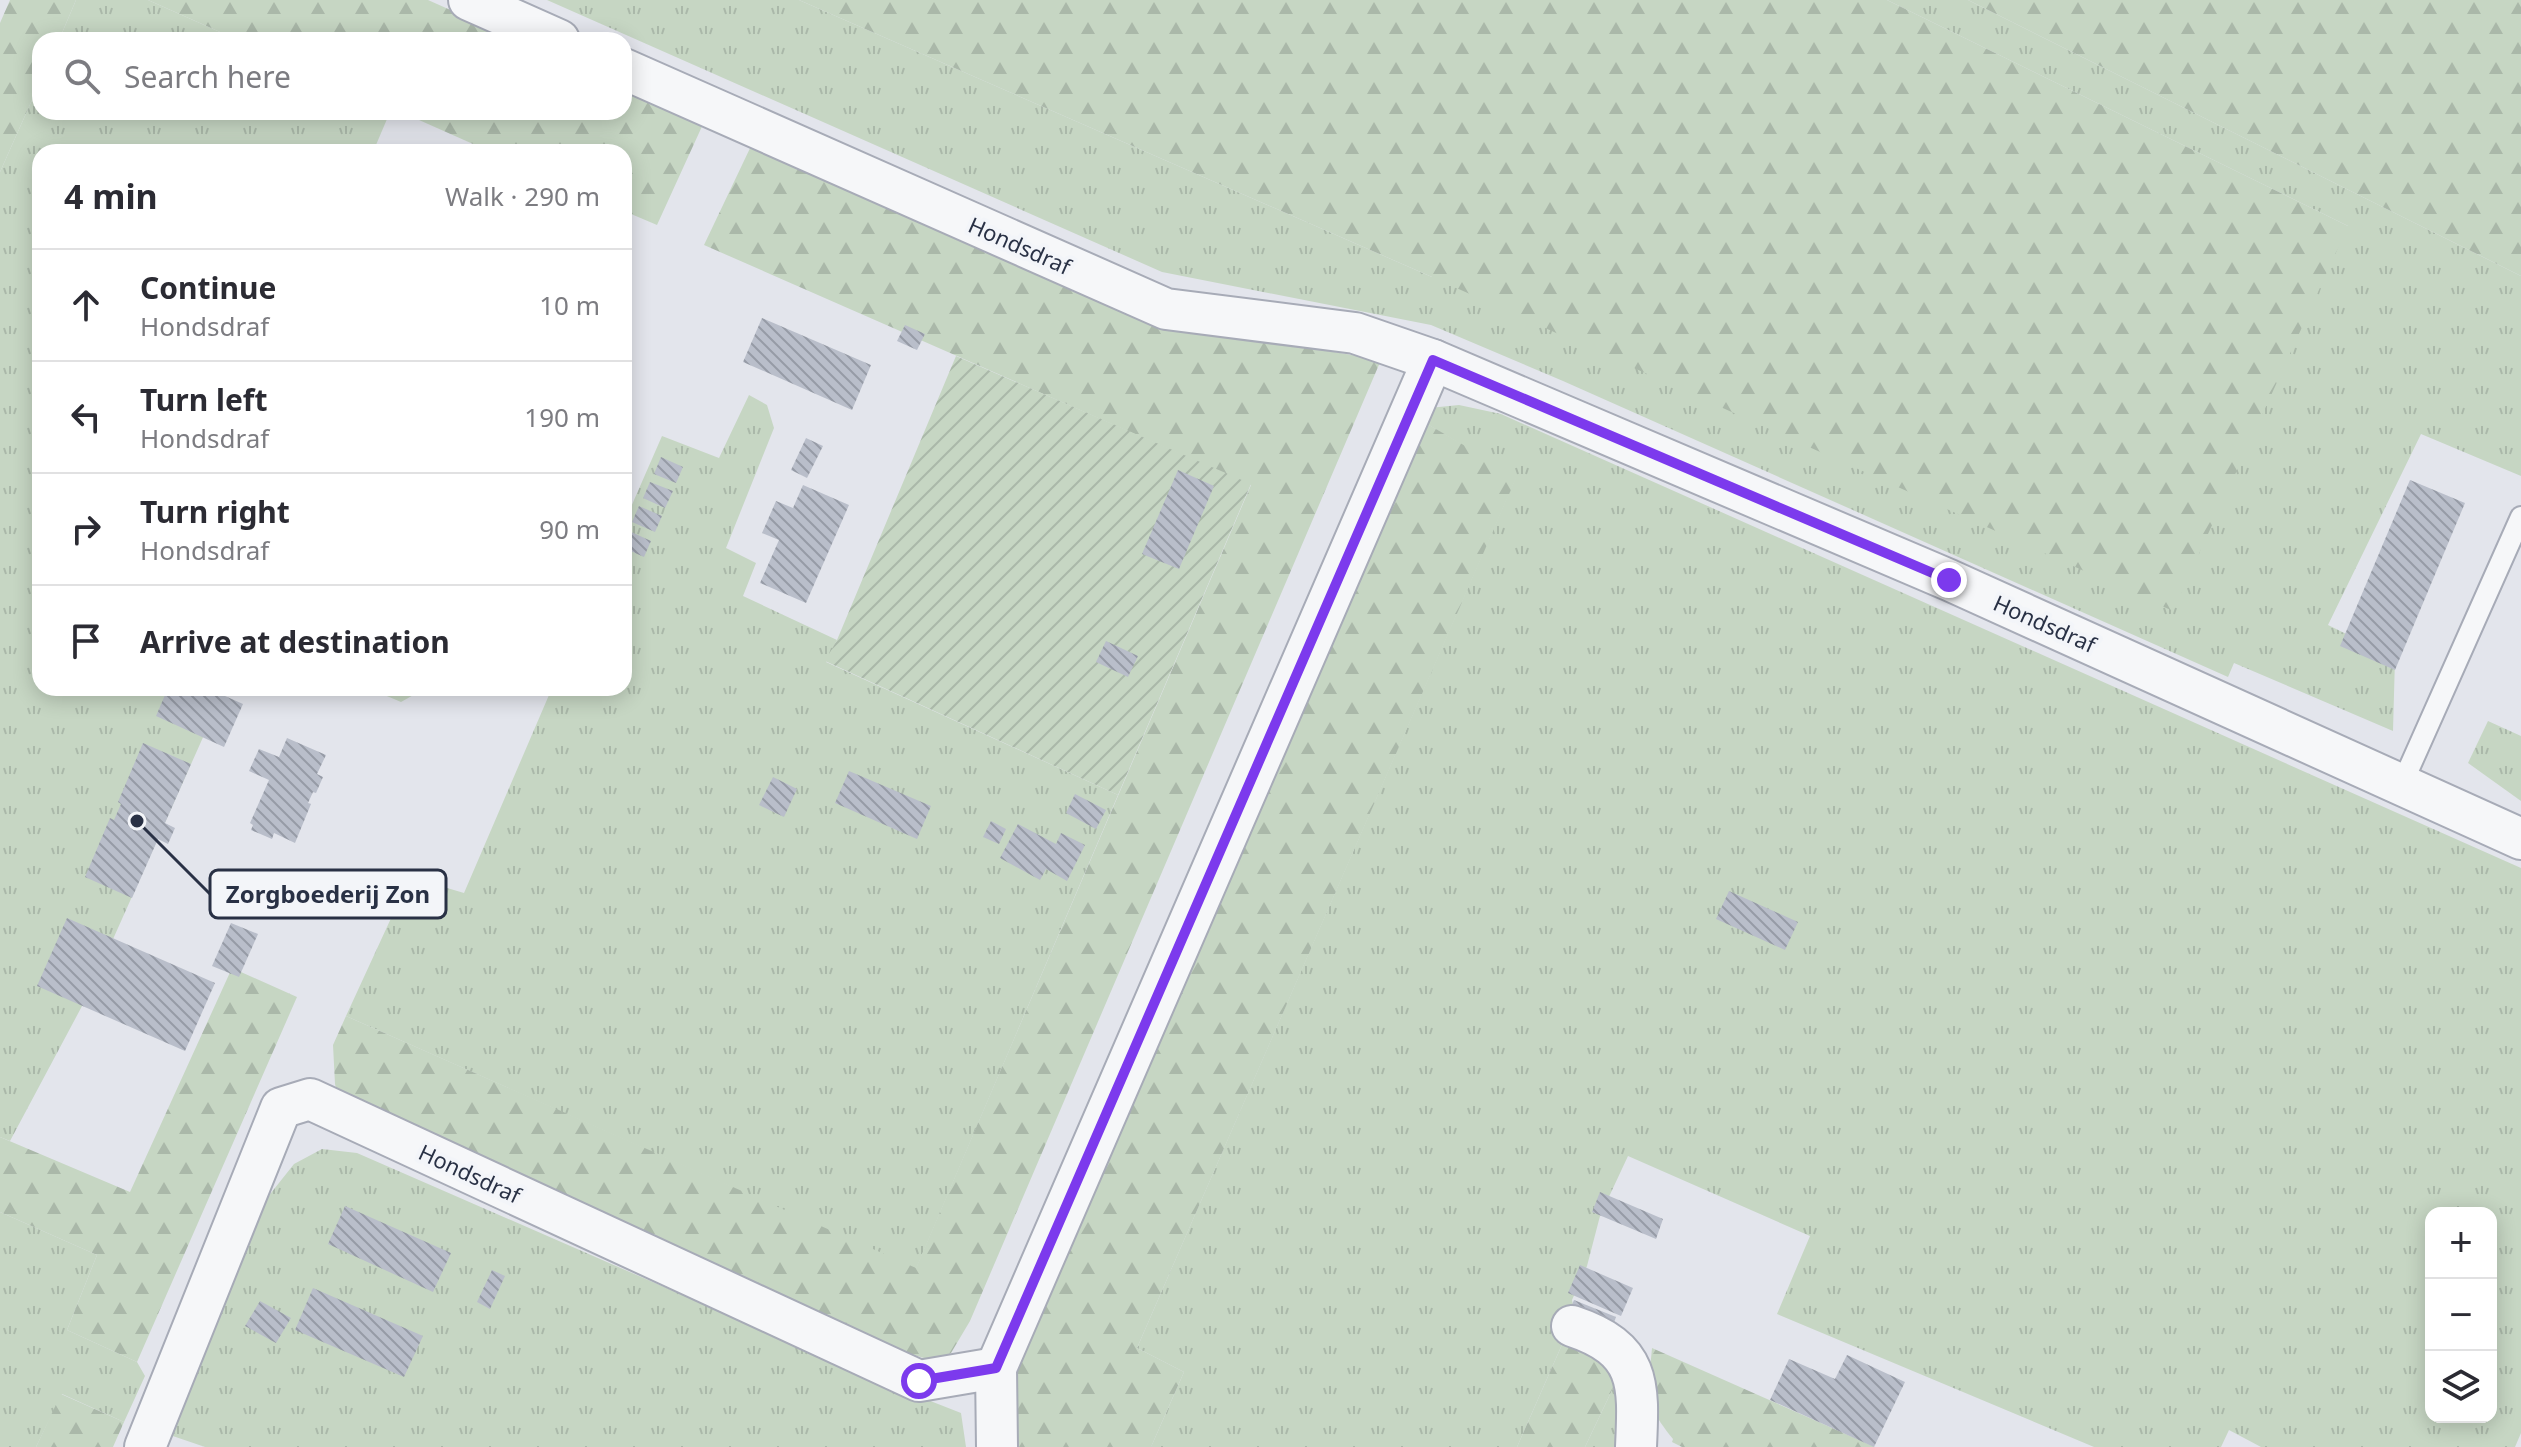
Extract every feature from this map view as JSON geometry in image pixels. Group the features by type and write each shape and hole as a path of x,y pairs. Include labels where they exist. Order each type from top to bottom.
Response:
{"street":[{"path":"469,0 541,32"},
{"name":"Hondsdraf","path":"632,73 1166,309 1355,333 1433,360 1949,580 2521,839"},
{"path":"997,1447 996,1368 1433,360"},
{"name":"Hondsdraf","path":"145,1447 281,1108 310,1099 919,1381 996,1368"},
{"path":"1572,1326 1596,1334 1617,1350 1631,1371 1638,1396 1636,1447"}],"lane":[{"path":"2402,784 2521,517"}],"green space":[{"path":"10,0 76,0 62,32 32,32 32,100 0,172 0,23"},
{"path":"76,0 148,0 220,32 62,32"},
{"path":"148,0 428,0 500,32 220,32"},
{"path":"547,0 799,0 1432,277 2348,226 1887,0 1968,0 2521,276 2521,476 2421,434 2328,625 2395,658 2393,731 2234,663 2228,677 1431,325 1162,272 632,38 632,32 619,32"},
{"path":"799,0 1887,0 2348,226 2173,611 1432,277"},
{"path":"1968,0 2521,0 2521,276"},
{"path":"632,90 704,122 657,225 632,214 632,144 473,144 419,120 632,120"},
{"path":"32,100 32,120 387,120 376,144 32,144 32,696 221,696 89,993 10,1141 0,1137 0,172"},
{"path":"752,144 1153,321 1381,360 970,1321 951,1353 934,1361 897,1350 339,1099 335,1084 333,1045 346,1016 916,1268 1251,485 704,245"},
{"path":"956,356 1251,484 1118,795 825,661 837,640"},
{"path":"749,395 767,405 774,428 726,548 756,563 743,596 837,640 826,662 1118,795 916,1269 346,1016 410,877 464,893 549,696 632,696 632,505 662,436 719,458"},
{"path":"1459,405 1501,414 2521,868 2521,1433 2515,1447 2261,1447 2229,1430 2221,1447 2094,1447 1777,1314 1810,1236 1628,1156 1600,1216 1587,1266 1572,1300 1575,1315 1517,1447 1151,1447 1184,1372 1137,1348 1516,477 1417,418 1429,408"},
{"path":"1417,418 1517,476 1137,1348 1184,1372 1151,1447 1014,1447 1006,1394"},
{"path":"387,696 412,696 401,702"},
{"path":"2488,721 2521,736 2521,801 2468,763"},
{"path":"232,968 297,997 137,1362 67,1330 97,1255 0,1212 0,1137 130,1192"},
{"path":"322,1149 357,1153 882,1382 961,1413 966,1447 205,1447 161,1432 267,1198 294,1164"},
{"path":"0,1212 97,1255 67,1330 137,1362 145,1376 124,1422 62,1394 36,1447 0,1447"},
{"path":"1575,1315 1626,1337 1614,1386 1585,1447 1517,1447"},
{"path":"1652,1348 1875,1447 1682,1447 1672,1442 1652,1406 1649,1387"},
{"path":"1614,1386 1624,1447 1585,1447"},
{"path":"61,1394 124,1422 113,1447 36,1447"}],"building":[{"path":"762,318 871,365 852,410 743,362"},
{"path":"905,325 925,334 917,350 897,341"},
{"path":"806,438 823,446 807,478 791,470"},
{"path":"661,457 683,467 676,483 654,474"},
{"path":"1178,470 1214,486 1179,569 1142,554"},
{"path":"2410,480 2465,503 2395,670 2340,646"},
{"path":"650,482 673,491 665,508 643,498"},
{"path":"803,485 849,505 806,603 760,583 779,540 762,533 776,501 793,508"},
{"path":"639,506 662,516 655,532 632,522"},
{"path":"632,532 651,541 644,557 632,552"},
{"path":"1106,641 1138,656 1128,677 1096,662"},
{"path":"165,696 225,696 243,704 224,747 156,716"},
{"path":"287,738 326,755 317,774 323,777 308,803 311,804 295,843 274,833 272,839 251,830 253,825 250,823 269,780 249,771 259,749 279,757"},
{"path":"143,743 191,764 165,823 175,828 168,844 158,839 132,898 85,877 110,818 114,820 121,804 118,802"},
{"path":"849,771 931,806 917,839 835,803"},
{"path":"773,777 797,789 784,817 759,805"},
{"path":"1075,794 1106,810 1096,829 1066,813"},
{"path":"991,821 1006,829 999,844 983,837"},
{"path":"1018,824 1056,844 1061,833 1085,845 1067,881 1046,869 1040,880 1000,858"},
{"path":"1729,891 1798,922 1785,950 1716,919"},
{"path":"67,918 215,983 185,1051 37,986"},
{"path":"231,923 258,934 239,977 212,966"},
{"path":"1600,1192 1663,1219 1656,1239 1592,1212"},
{"path":"345,1206 451,1253 433,1292 328,1244"},
{"path":"1580,1265 1633,1288 1621,1316 1568,1293"},
{"path":"492,1270 505,1276 490,1309 477,1302"},
{"path":"313,1288 423,1336 404,1377 295,1330"},
{"path":"1574,1300 1616,1317 1611,1331 1568,1314"},
{"path":"260,1301 291,1318 276,1343 245,1326"},
{"path":"1847,1355 1905,1382 1874,1447 1770,1400 1789,1359 1835,1379"}],"place":[{"name":"Zorgboederij Zon","path":"137,821"}],"route":[{"path":"919,1381 996,1368 1433,360 1949,580"}]}
